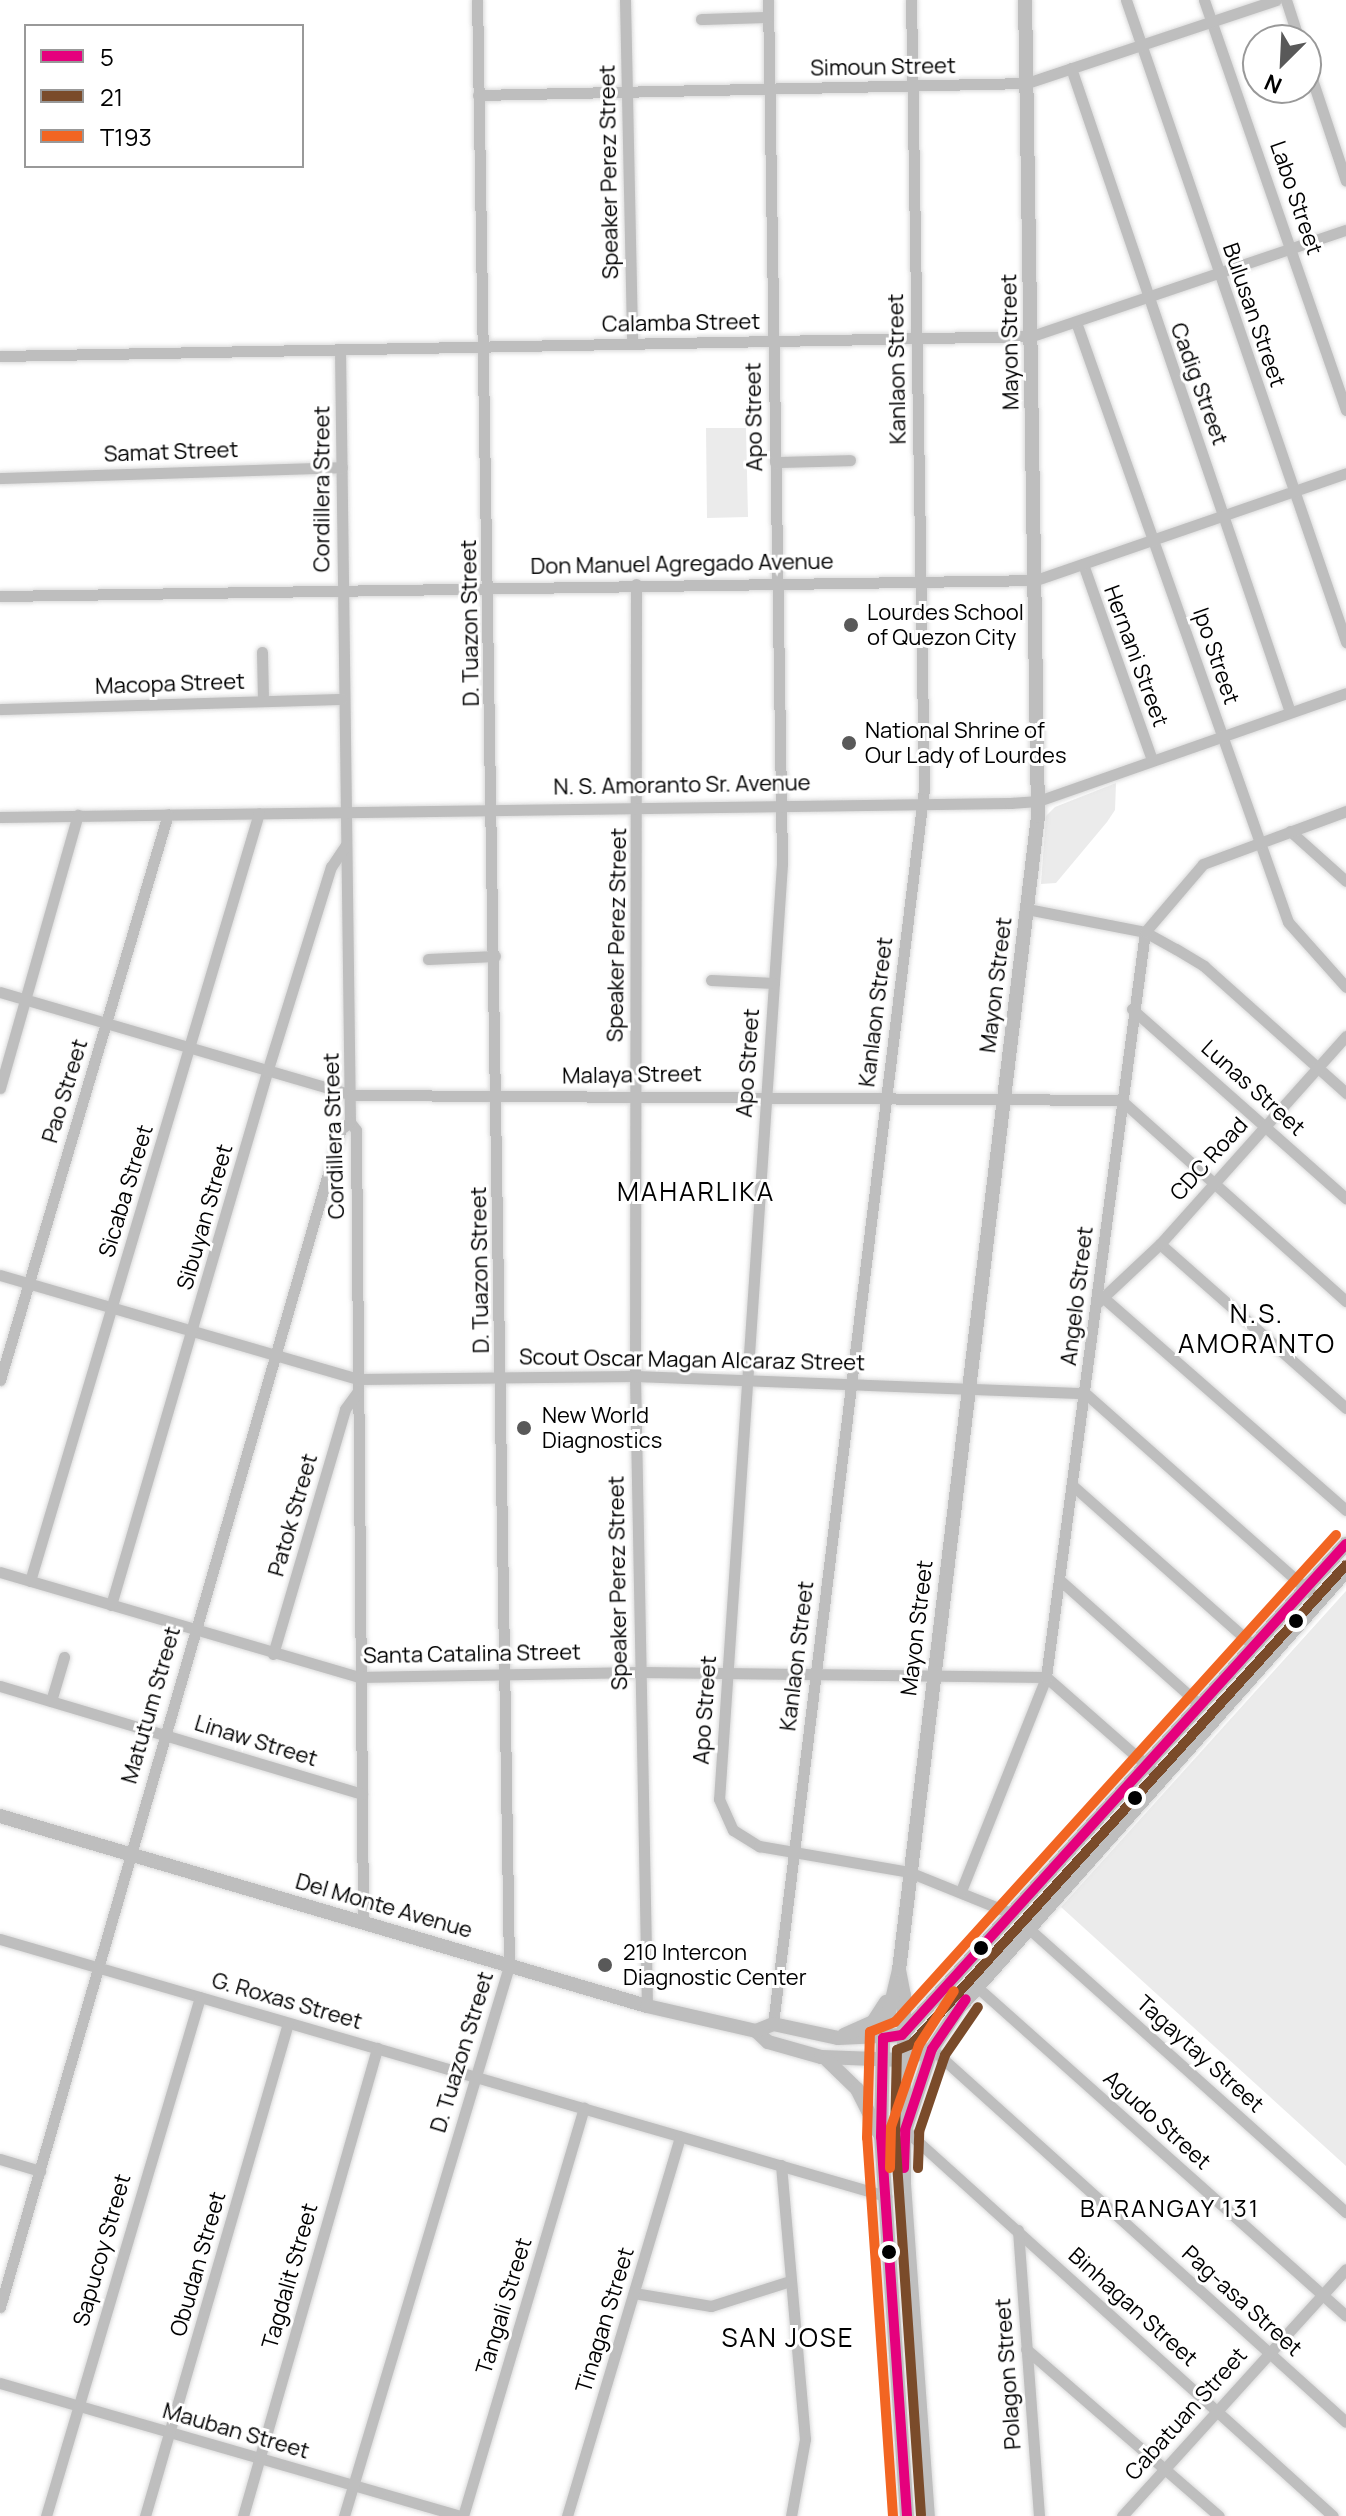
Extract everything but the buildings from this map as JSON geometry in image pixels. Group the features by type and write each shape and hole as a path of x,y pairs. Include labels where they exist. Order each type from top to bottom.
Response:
{"main road":[{"name":"Mayon Street","path":"905,2130 899,1970 1038,801 1025,0"},
{"path":"756,2031 773,2024 838,2038 902,2035 1346,1544"},
{"path":"928,2516 904,2184 905,2130 932,2049 977,1987 1027,1927 1346,1571"},
{"name":"Del Monte Avenue","path":"0,1816 647,2006 756,2031 768,2042 821,2057 903,2060"},
{"name":"Mayon Street","path":"898,1993 883,2038 881,2137 907,2516"},
{"path":"838,2038 873,2022 898,1993 928,2007"},
{"path":"903,2060 932,2049"},
{"path":"821,2057 846,2075 881,2137"}],"street":[{"name":"D. Tuazon Street","path":"344,2516 509,1966 508,1674 477,0"},
{"name":"Speaker Perez Street","path":"625,0 632,344"},
{"name":"Apo Street","path":"768,0 782,804 774,983 728,1673 722,1808 733,1830 746,1840 793,1855 909,1872 1013,1914"},
{"name":"Kanlaon Street","path":"773,2024 923,802 911,0"},
{"name":"Bulusan Street","path":"1126,0 1346,642"},
{"name":"Labo Street","path":"1204,0 1346,410"},
{"name":"Simoun Street","path":"478,95 913,88 1027,83 1276,0"},
{"path":"1286,0 1294,24"},
{"path":"701,19 768,17"},
{"name":"Cadig Street","path":"1071,68 1290,712"},
{"path":"1320,104 1346,181"},
{"name":"Calamba Street","path":"0,356 1032,336 1346,230"},
{"name":"Ipo Street","path":"1076,322 1155,538 1288,922 1346,987"},
{"name":"Cordillera Street","path":"340,349 342,699 352,1095 350,1122 356,1130 358,1677 363,1923"},
{"path":"775,462 850,460"},
{"name":"Samat Street","path":"0,478 342,467"},
{"name":"Don Manuel Agregado Avenue","path":"0,596 490,586 1036,580 1346,473"},
{"name":"Hernani Street","path":"1083,564 1152,760"},
{"name":"Speaker Perez Street","path":"636,584 635,1376 647,2006"},
{"path":"262,652 263,701"},
{"name":"N. S. Amoranto Sr. Avenue","path":"0,817 1038,801 1346,693"},
{"name":"Macopa Street","path":"0,709 342,699"},
{"name":"Angelo Street","path":"961,1891 1046,1677 1062,1582 1085,1393 1101,1302 1121,1100 1145,932 1182,883 1203,864 1346,811"},
{"name":"Sicaba Street","path":"30,1581 259,813"},
{"name":"Pao Street","path":"0,1380 168,814"},
{"path":"0,1088 78,815"},
{"path":"1290,831 1346,881"},
{"name":"Sibuyan Street","path":"111,1605 267,1072 331,867 346,845"},
{"path":"1027,909 1145,932 1204,966 1346,1093"},
{"path":"428,959 495,956"},
{"path":"711,980 774,983"},
{"name":"Malaya Street","path":"0,992 352,1095 497,1098 635,1094 1121,1100"},
{"name":"Lunas Street","path":"1132,1009 1346,1198"},
{"name":"CDC Road","path":"1101,1302 1160,1244 1346,1036"},
{"path":"1121,1100 1346,1301"},
{"name":"Matutum Street","path":"0,2307 128,1852 341,1129 350,1122"},
{"path":"1160,1244 1346,1408"},
{"name":"Scout Oscar Magan Alcaraz Street","path":"0,1275 275,1356 359,1385 501,1377 635,1376 968,1386 1085,1393"},
{"path":"1101,1302 1346,1510"},
{"name":"Patok Street","path":"273,1654 345,1409 359,1385"},
{"path":"1085,1393 1320,1601"},
{"path":"1072,1485 1254,1646"},
{"name":"Santa Catalina Street","path":"0,1572 358,1677 640,1672 1046,1677"},
{"path":"1062,1582 1201,1706"},
{"path":"51,1701 64,1657"},
{"path":"1046,1677 1161,1778"},
{"name":"Linaw Street","path":"0,1686 362,1794"},
{"name":"Tagaytay Street","path":"1027,1927 1346,2212"},
{"name":"G. Roxas Street","path":"0,1939 886,2196"},
{"name":"Agudo Street","path":"977,1987 1346,2316"},
{"name":"Sapucoy Street","path":"46,2516 200,1997"},
{"name":"Obudan Street","path":"145,2516 288,2023"},
{"name":"Tagdalit Street","path":"243,2516 257,2457 377,2048"},
{"name":"Pag-asa Street","path":"932,2049 1346,2422"},
{"name":"Tangali Street","path":"462,2516 584,2108"},
{"name":"Binhagan Street","path":"905,2130 1333,2516"},
{"name":"Tinagan Street","path":"567,2516 680,2136"},
{"path":"0,2159 40,2171"},
{"path":"781,2165 805,2439 791,2516"},
{"name":"Polagon Street","path":"1018,2230 1039,2516"},
{"name":"Cabatuan Street","path":"1122,2516 1346,2269"},
{"path":"634,2293 711,2306 790,2281"},
{"path":"1026,2349 1219,2516"},
{"name":"Mauban Street","path":"0,2383 462,2516"}],"shaded area":[{"path":"706,428 746,428 748,517 707,518"},
{"path":"1116,783 1115,810 1107,822 1056,883 1041,884 1046,816 1055,807"},
{"path":"1346,1591 1346,2166 1061,1907"}],"transit line":[{"name":"T193","path":"893,2516 867,2138 870,2032 895,2022 1336,1535"},
{"name":"5","path":"907,2516 881,2137 883,2038 902,2035 1346,1544"},
{"name":"21","path":"921,2515 895,2137 897,2050 912,2044 1346,1565"},
{"name":"T193","path":"890,2168 891,2127 919,2045 954,1991"},
{"name":"5","path":"904,2168 905,2130 932,2049 966,1999"},
{"name":"21","path":"918,2168 919,2132 945,2055 978,2007"}],"place":[{"name":"Lourdes School of Quezon City","path":"851,625"},
{"name":"National Shrine of Our Lady of Lourdes","path":"849,743"},
{"name":"New World Diagnostics","path":"524,1428"},
{"name":"210 Intercon Diagnostic Center","path":"605,1965"}],"district":[{"name":"MAHARLIKA","path":"696,1192"},
{"name":"N.S. AMORANTO","path":"1257,1329"},
{"name":"BARANGAY 131","path":"1170,2208"},
{"name":"SAN JOSE","path":"788,2338"}]}
